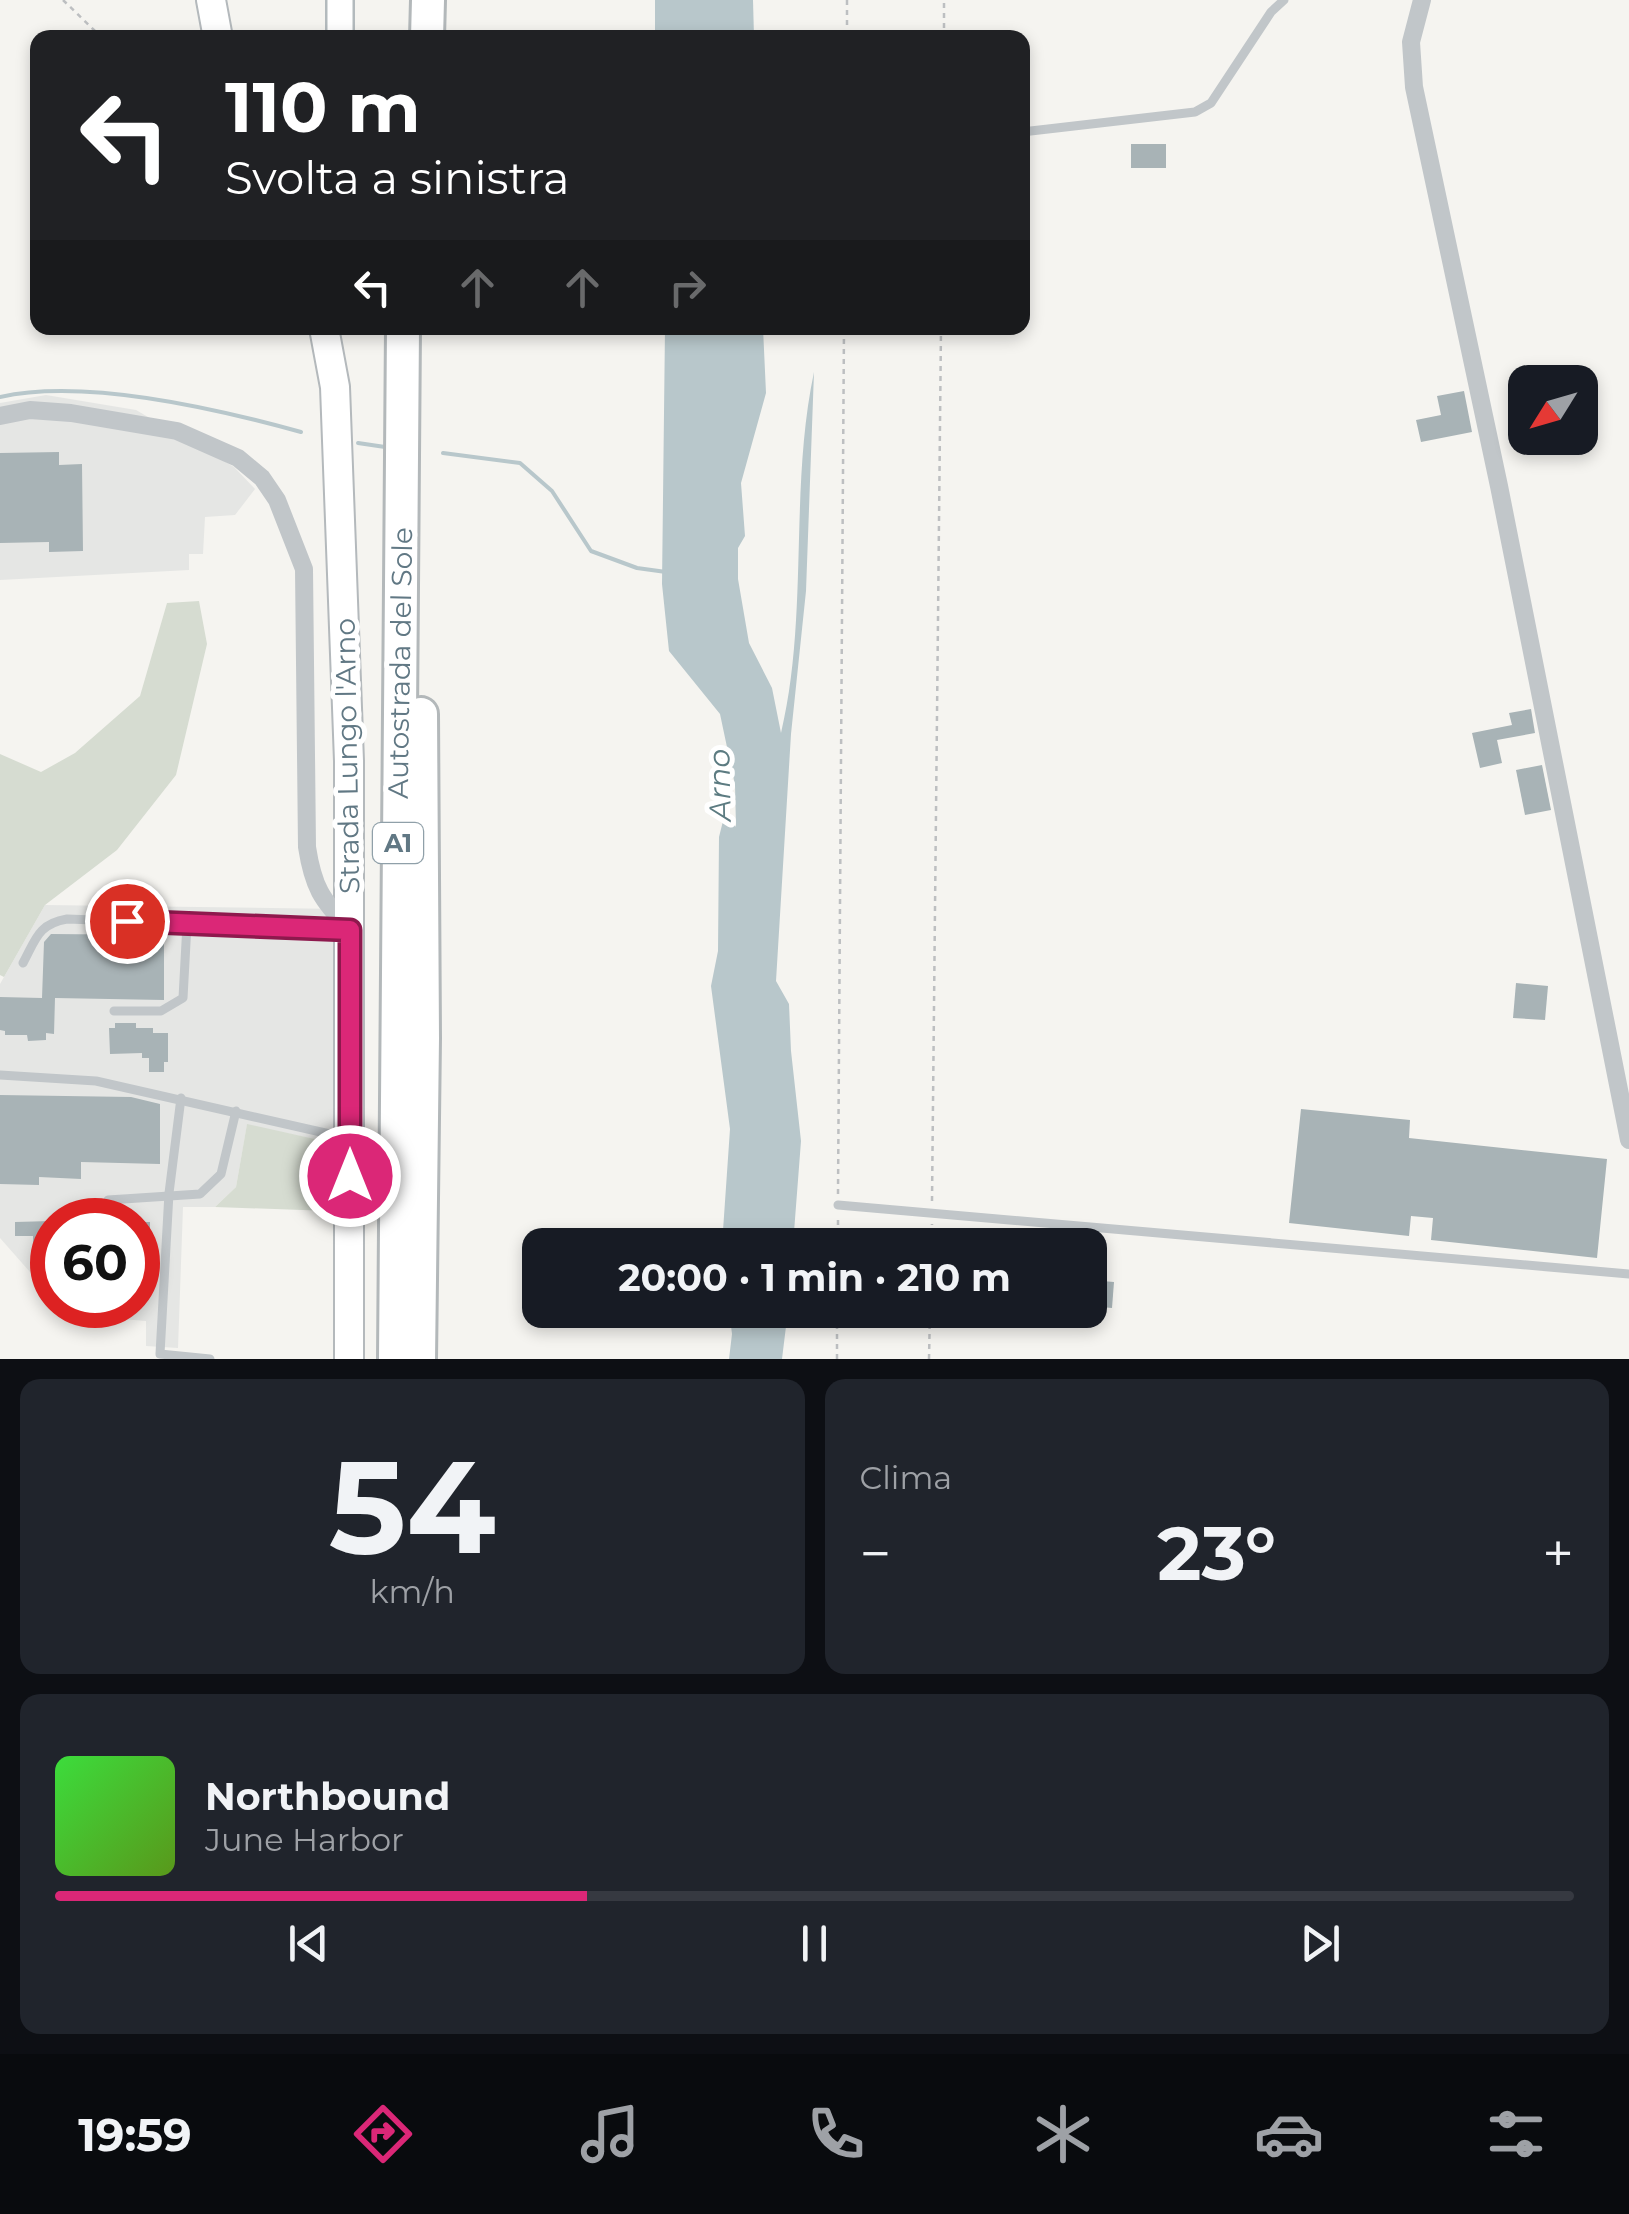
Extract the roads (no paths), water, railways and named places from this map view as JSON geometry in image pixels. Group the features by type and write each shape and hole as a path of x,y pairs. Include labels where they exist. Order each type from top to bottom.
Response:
{"highway":[{"path":"405,30 406,0"},
{"path":"427,30 428,0"},
{"name":"Autostrada del Sole","path":"395,1359 403,335"},
{"name":"Autostrada del Sole","path":"419,1359 423,335"}],"main road":[{"path":"210,0 216,30"},
{"name":"Strada Lungo l'Arno","path":"325,335 335,387 350,761 349,1359"}],"street":[{"path":"340,0 340,30"},
{"path":"1422,0 1411,42 1414,87 1629,1140"},
{"path":"0,416 30,410 71,412 177,431 238,458 262,478 278,500 304,568 306,847 312,881 326,905 350,930"}],"lane":[{"path":"1030,131 1195,112 1211,102 1271,12 1284,0"},
{"path":"23,964 48,922 67,918 350,930"},
{"path":"114,1011 162,1012 183,998 188,924"},
{"path":"0,1076 96,1081 351,1139"},
{"path":"181,1098 170,1194 160,1354 210,1359"},
{"path":"129,1198 200,1194 221,1174 236,1111"},
{"path":"838,1204 1629,1274"}],"waterway":[{"path":"0,397 34,392 110,394 191,406 301,432"},
{"path":"358,443 385,447"},
{"path":"443,453 520,463 552,491 591,551 637,568 666,572"}],"water label":[{"name":"Arno","path":"720,785"}]}
